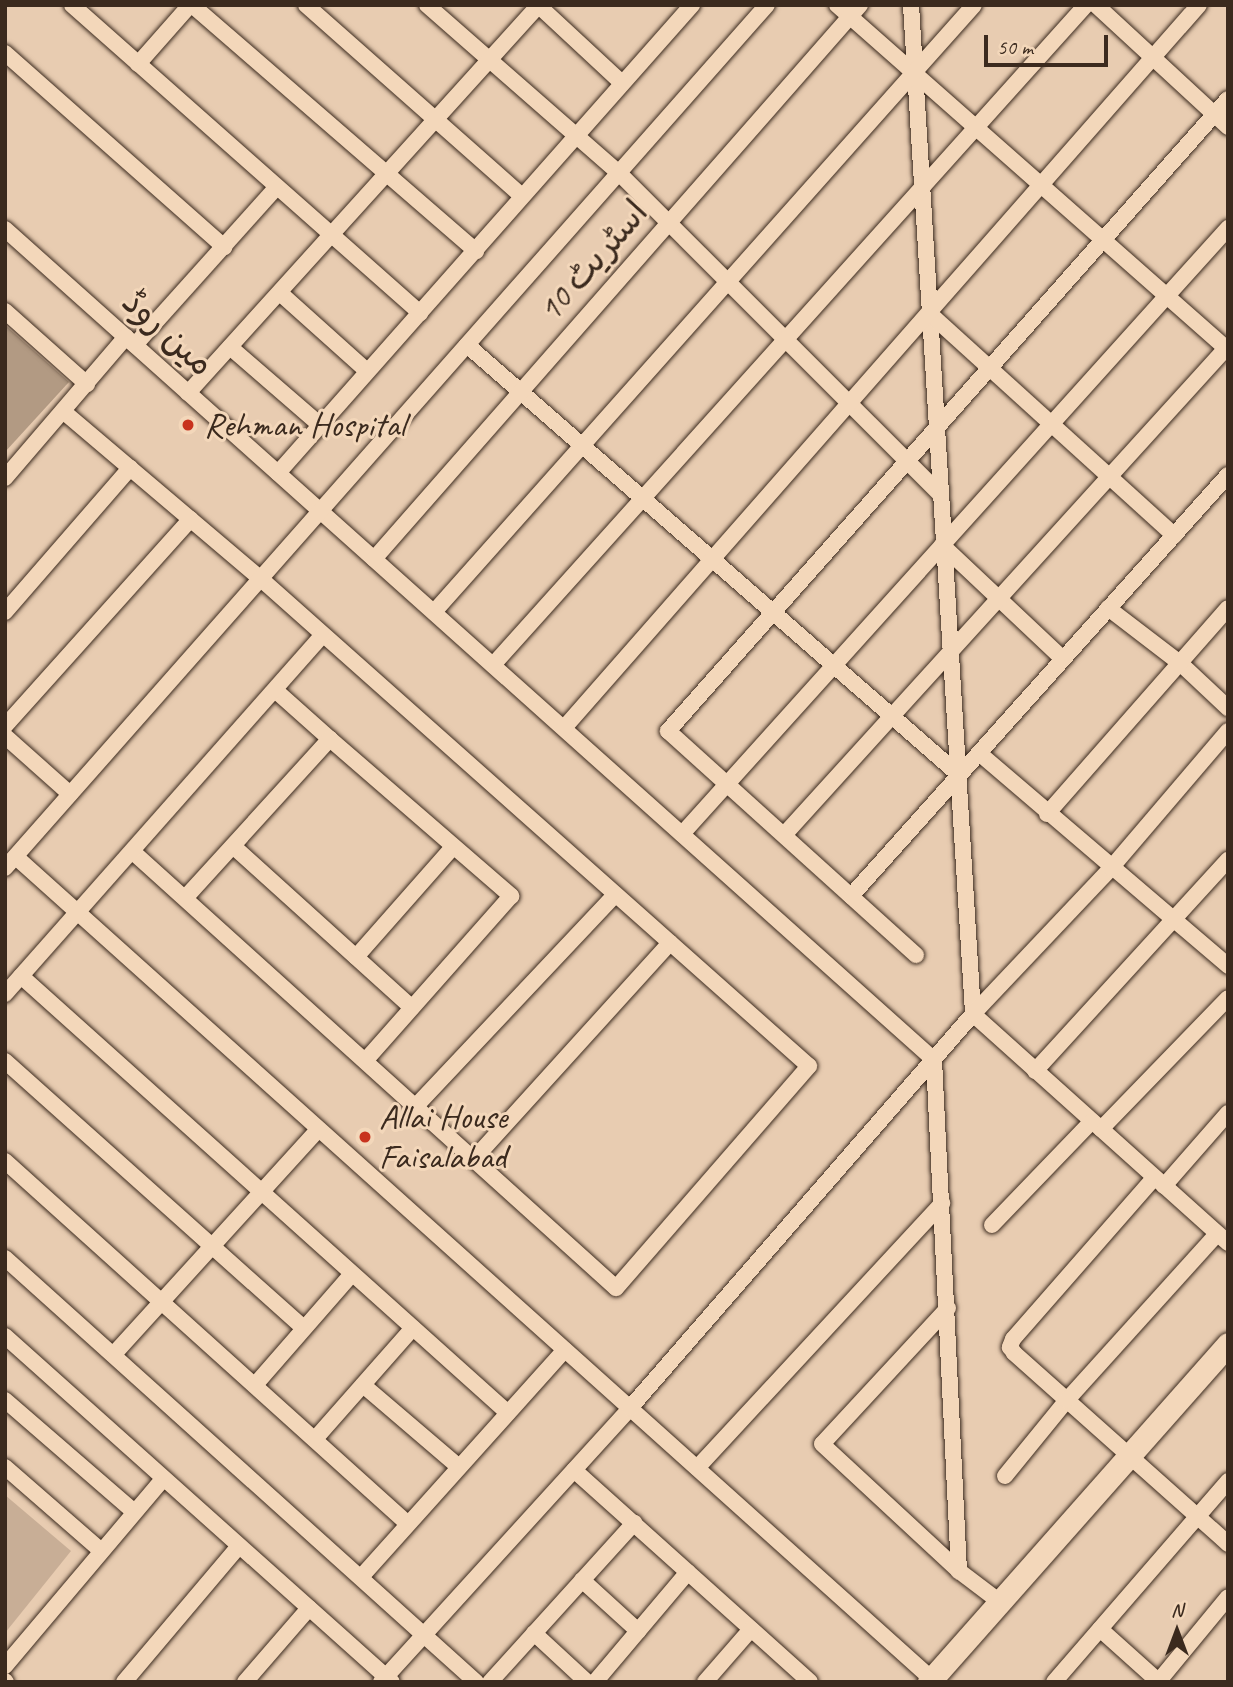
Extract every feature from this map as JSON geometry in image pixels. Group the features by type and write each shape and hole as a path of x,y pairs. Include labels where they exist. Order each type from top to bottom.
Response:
{"main road":[{"path":"932,1681 1228,1344"}],"street":[{"path":"72,5 420,313"},
{"path":"138,64 191,5 476,251"},
{"path":"306,5 521,195"},
{"path":"278,473 367,370 476,251 521,195 692,5"},
{"path":"767,5 11,862 78,912 932,1681"},
{"path":"784,835 1227,348 915,73 855,11 837,5"},
{"path":"911,5 942,545 973,1014 1224,1238 1067,1400 1006,1476"},
{"path":"434,612 974,5"},
{"path":"493,665 1086,5"},
{"path":"1096,5 1228,127"},
{"path":"564,728 1199,5"},
{"path":"430,6 619,173 939,493"},
{"path":"188,393 539,6 622,83"},
{"name":"اسٹریٹ 10","path":"374,559 855,11"},
{"path":"5,53 224,247"},
{"path":"916,954 668,731 1228,99"},
{"path":"5,478 87,384 224,247 277,187"},
{"path":"682,834 1228,228"},
{"name":"مین روڈ","path":"5,229 934,1060"},
{"path":"280,293 367,370"},
{"path":"5,311 87,384"},
{"path":"929,313 1174,535"},
{"path":"467,345 957,775"},
{"path":"230,347 320,425"},
{"path":"64,412 261,579 809,1066 616,1288 186,897 133,852"},
{"path":"5,612 130,468"},
{"path":"851,895 1228,475"},
{"path":"5,726 191,519"},
{"path":"942,545 1063,659"},
{"path":"1108,608 1180,663 1228,708"},
{"path":"1047,814 1228,608"},
{"path":"5,994 322,636"},
{"path":"275,690 452,848 511,896 366,1060"},
{"path":"5,1336 387,1680 424,1634 630,1408 973,1014 1111,868 1228,731"},
{"path":"186,897 330,739"},
{"path":"9,746 70,794"},
{"path":"979,753 1173,922 1228,966"},
{"path":"233,846 412,1008"},
{"path":"356,957 452,848"},
{"path":"1035,1071 1228,860"},
{"path":"416,1106 615,895"},
{"path":"474,1159 670,943"},
{"path":"20,976 508,1413"},
{"path":"992,1225 1228,998"},
{"path":"934,1060 959,1571"},
{"path":"5,1061 304,1328"},
{"path":"1228,1113 1159,1182 1013,1339 1010,1347 1228,1544"},
{"path":"114,1354 319,1129"},
{"path":"5,1161 408,1524"},
{"path":"697,1468 942,1203"},
{"path":"5,1258 477,1682"},
{"path":"255,1385 352,1274"},
{"path":"948,1308 822,1444 959,1571 1000,1602"},
{"path":"315,1439 413,1328"},
{"path":"361,1577 565,1350"},
{"path":"363,1385 459,1467"},
{"path":"5,1400 133,1511"},
{"path":"5,1467 100,1550"},
{"path":"574,1470 810,1682"},
{"path":"5,1666 100,1550 163,1479"},
{"path":"1054,1682 1228,1481"},
{"path":"490,1682 634,1523"},
{"path":"124,1682 239,1546"},
{"path":"595,1682 688,1572"},
{"path":"582,1580 638,1631"},
{"path":"1100,1629 1159,1682 1228,1597"},
{"path":"245,1682 309,1608"},
{"path":"705,1682 751,1629"},
{"path":"534,1633 587,1682"}],"shaded area":[{"path":"5,1495 71,1551 5,1633"}],"building":[{"path":"5,325 69,382 5,452"}],"place":[{"name":"Rehman Hospital","path":"188,425"},
{"name":"Allai House Faisalabad","path":"365,1137"}]}
